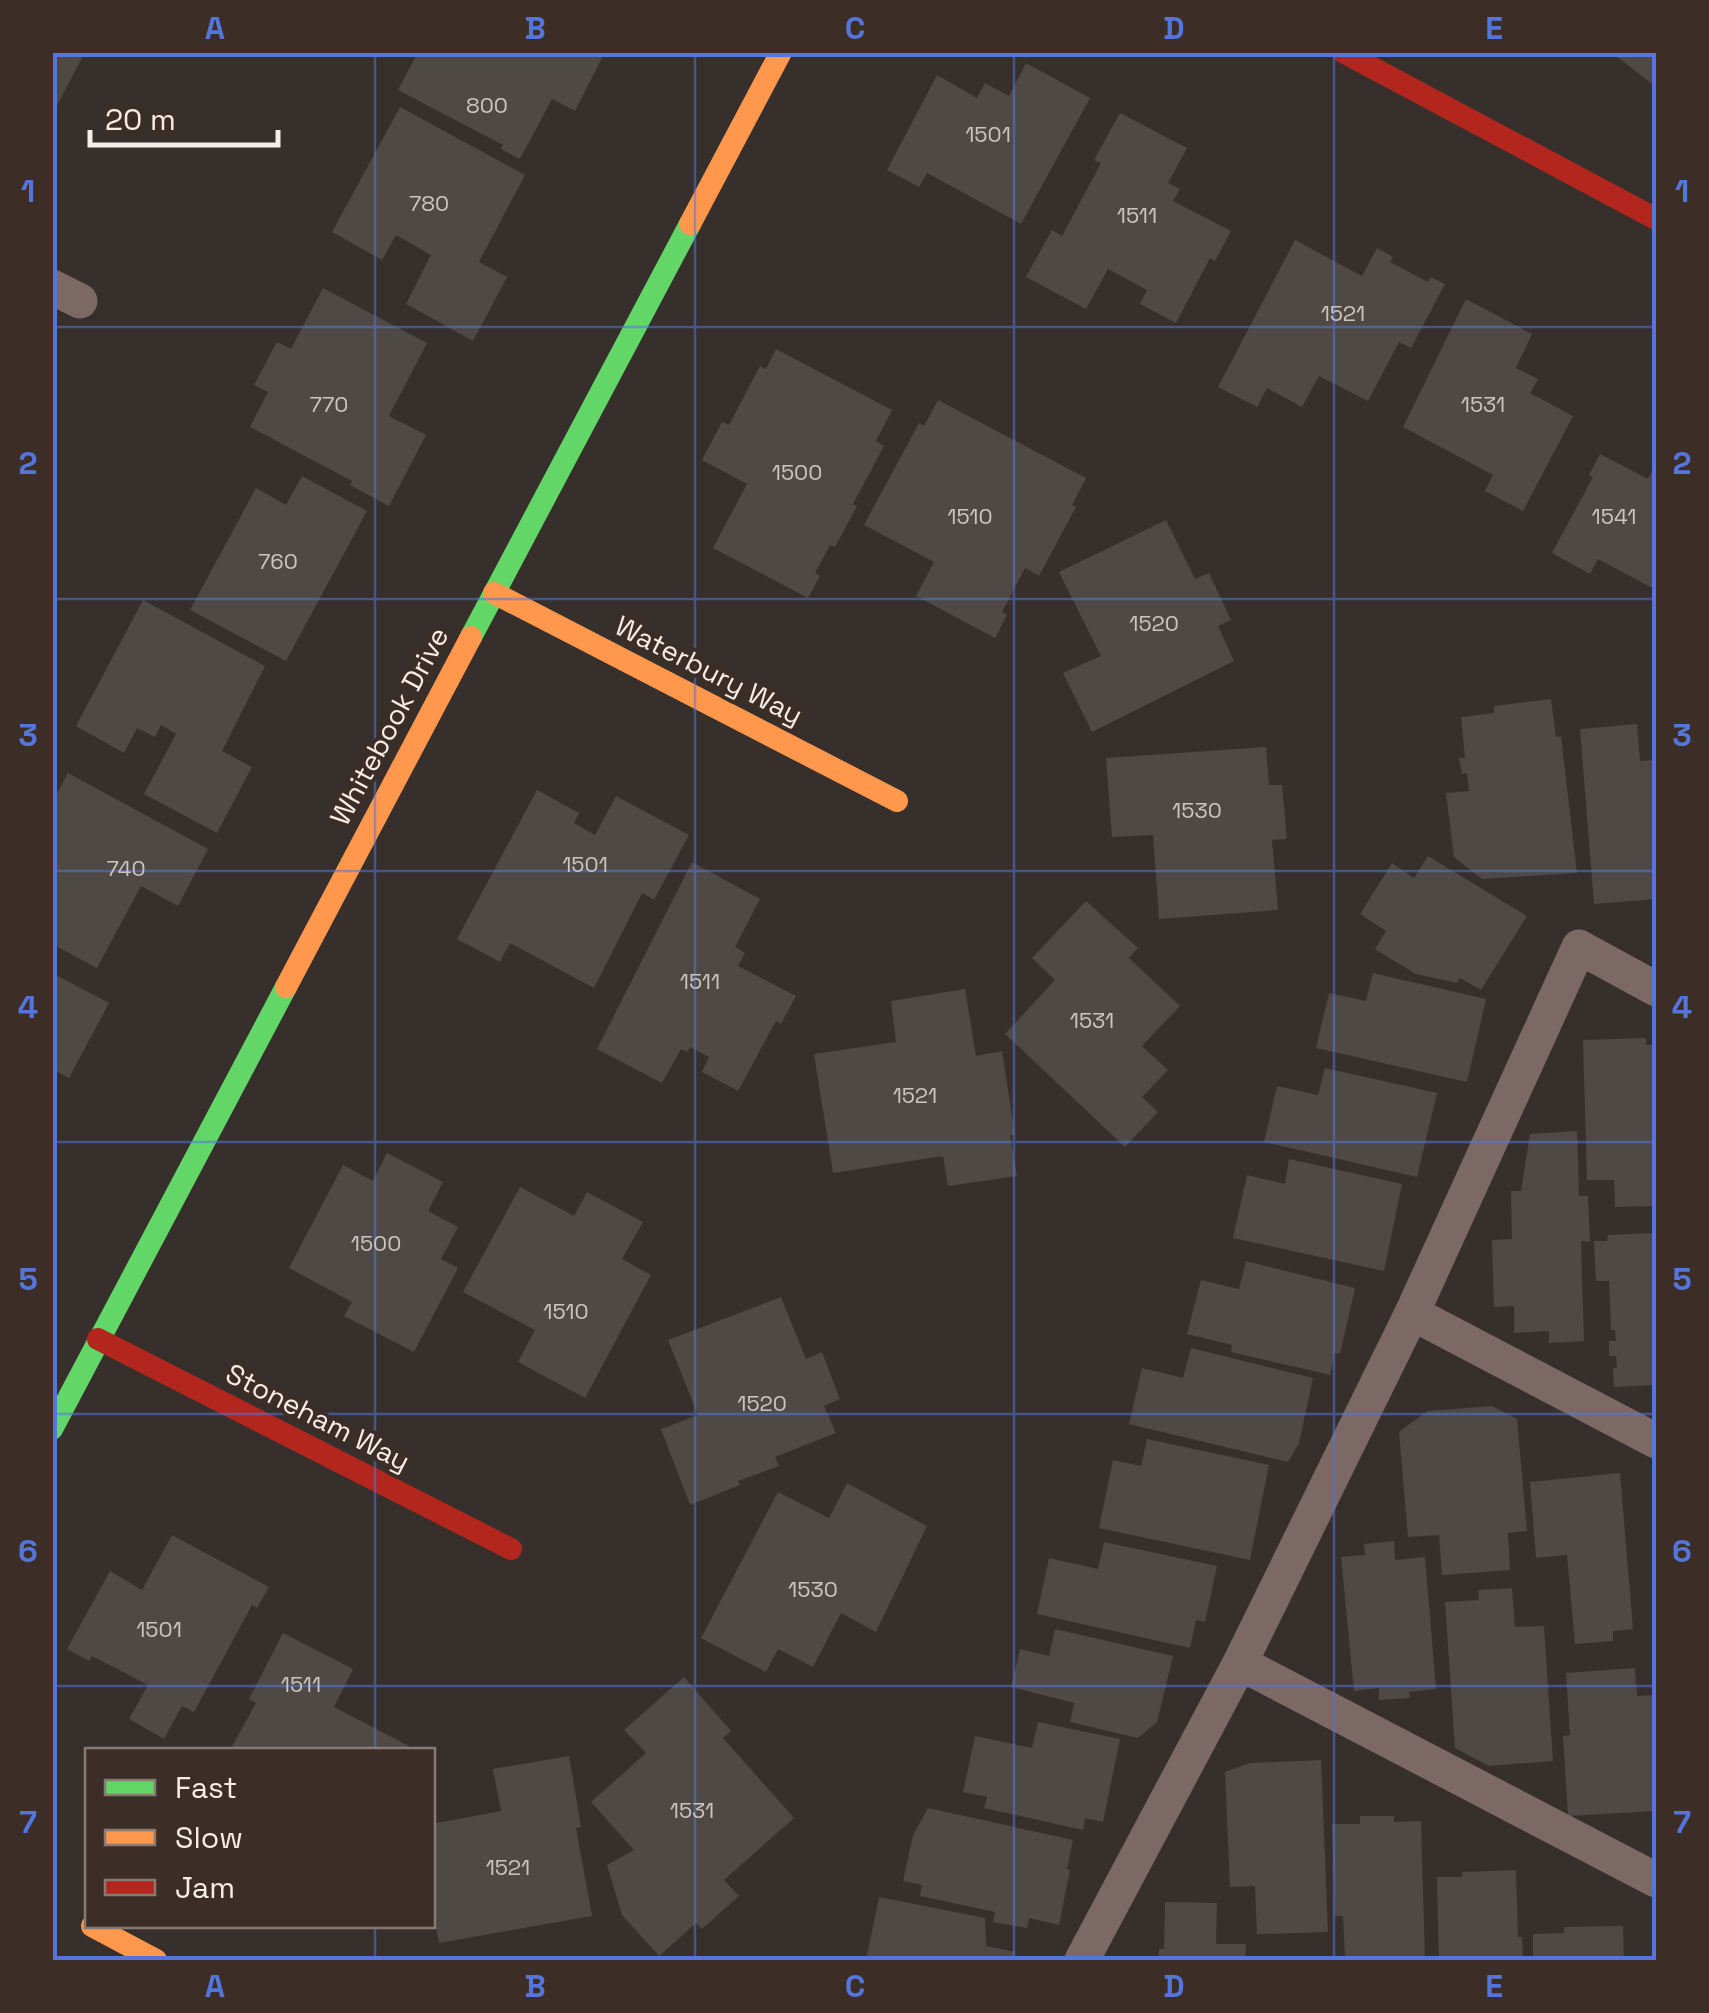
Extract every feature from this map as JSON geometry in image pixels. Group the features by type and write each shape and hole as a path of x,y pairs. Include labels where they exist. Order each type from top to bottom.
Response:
{"street":[{"name":"Whitebook Drive","path":"52,1429 782,52"},
{"path":"1343,52 1656,220"},
{"name":"Waterbury Way","path":"494,593 898,801"},
{"name":"Stoneham Way","path":"98,1339 511,1549"},
{"path":"96,1928 156,1960"}],"lane":[{"path":"1082,1960 1240,1663 1412,1314 1578,947 1656,989"},
{"path":"1412,1314 1656,1441"},
{"path":"1240,1663 1656,1880"}],"building":[{"path":"52,52 85,52 52,115"},
{"path":"418,52 605,52 575,111 552,99 520,159 501,149 503,145 398,90"},
{"path":"1611,52 1656,52 1656,78 1652,84"},
{"path":"1026,63 1090,98 1021,224 927,173 919,187 887,170 937,75 977,98 985,83 1009,96"},
{"path":"400,107 525,175 479,262 507,277 473,341 406,304 431,255 396,235 382,260 332,232"},
{"path":"1120,113 1187,148 1168,183 1180,189 1173,201 1231,231 1215,261 1210,258 1176,323 1140,304 1147,290 1108,269 1086,309 1026,277 1052,230 1062,236 1101,163 1094,160"},
{"path":"1295,240 1362,276 1377,248 1393,257 1390,262 1428,282 1431,277 1445,284 1411,348 1399,342 1368,401 1319,376 1302,407 1267,388 1257,407 1218,387"},
{"path":"323,288 427,343 389,416 426,435 389,506 350,485 352,481 250,427 268,392 254,385 277,342 291,349"},
{"path":"1466,299 1532,334 1516,368 1538,379 1530,393 1573,416 1523,511 1485,491 1493,475 1403,427"},
{"path":"776,349 892,410 876,441 884,446 835,547 830,545 815,573 820,576 808,598 713,548 747,484 702,460 722,422 729,425 760,366 766,369"},
{"path":"938,400 1086,478 1072,505 1076,507 1039,576 1025,568 1002,612 1007,615 995,638 916,596 934,562 864,525 919,423 924,426"},
{"path":"1600,454 1648,479 1656,463 1656,590 1598,559 1590,574 1552,553 1593,477 1589,475"},
{"path":"302,476 367,511 286,661 190,610 256,488 286,505"},
{"path":"1166,520 1195,579 1209,573 1231,620 1218,626 1234,661 1092,732 1063,673 1101,656 1059,572"},
{"path":"143,600 265,666 222,751 252,767 217,833 144,794 176,734 161,725 155,737 137,728 124,753 76,726"},
{"path":"1551,699 1556,737 1561,736 1577,873 1482,879 1454,857 1446,793 1469,791 1467,773 1462,774 1459,758 1465,758 1461,717 1494,713 1494,706"},
{"path":"1637,724 1640,761 1656,760 1656,899 1594,904 1580,729"},
{"path":"1266,747 1269,785 1282,785 1287,839 1272,840 1278,910 1159,919 1153,835 1112,837 1106,758"},
{"path":"68,773 208,849 178,906 141,886 97,968 52,944 52,803"},
{"path":"537,790 579,813 574,823 595,835 616,796 689,835 654,900 642,893 594,988 510,943 500,962 457,939"},
{"path":"1428,856 1527,916 1481,990 1460,978 1457,983 1416,974 1375,949 1386,931 1360,914 1392,863 1414,878"},
{"path":"692,862 760,899 735,947 745,953 738,966 796,996 781,1024 776,1021 738,1091 702,1072 709,1057 690,1047 688,1052 681,1049 662,1083 597,1049"},
{"path":"1086,901 1138,948 1129,958 1180,1006 1142,1046 1168,1070 1142,1097 1158,1112 1125,1147 1005,1034 1055,980 1032,958"},
{"path":"52,973 109,1003 69,1078 52,1069"},
{"path":"1373,973 1486,999 1467,1082 1316,1048 1329,993 1366,1001"},
{"path":"965,989 976,1056 1002,1051 1017,1176 948,1186 943,1156 833,1173 814,1054 896,1042 891,1001"},
{"path":"1646,1038 1646,1045 1656,1045 1656,1206 1615,1207 1614,1180 1587,1180 1583,1040"},
{"path":"1325,1068 1437,1093 1417,1177 1264,1142 1277,1086 1318,1095"},
{"path":"1577,1131 1579,1196 1588,1196 1590,1242 1581,1241 1584,1341 1549,1343 1549,1331 1514,1333 1514,1306 1494,1307 1492,1240 1512,1239 1511,1191 1521,1191 1530,1134"},
{"path":"387,1153 443,1182 428,1211 458,1227 441,1259 458,1268 414,1352 344,1316 352,1302 289,1268 343,1165 373,1181"},
{"path":"1289,1159 1402,1184 1384,1271 1233,1238 1247,1175 1285,1184"},
{"path":"520,1187 574,1216 587,1192 643,1222 622,1259 651,1275 585,1398 518,1362 535,1330 463,1292"},
{"path":"1656,1233 1656,1385 1614,1387 1616,1356 1609,1356 1609,1341 1616,1341 1615,1330 1611,1330 1609,1281 1596,1281 1594,1241 1607,1241 1608,1235"},
{"path":"1246,1261 1355,1288 1340,1354 1335,1353 1330,1375 1231,1352 1232,1345 1187,1334 1201,1280 1239,1289"},
{"path":"781,1297 806,1359 822,1352 840,1399 824,1406 836,1433 775,1457 779,1466 690,1505 661,1429 698,1415 668,1340"},
{"path":"1191,1348 1313,1378 1299,1443 1288,1462 1129,1424 1142,1368 1183,1378"},
{"path":"1492,1406 1517,1419 1527,1531 1508,1533 1510,1570 1442,1575 1439,1535 1408,1537 1399,1432 1427,1411"},
{"path":"1147,1439 1269,1465 1250,1560 1099,1528 1113,1460 1141,1466"},
{"path":"1620,1473 1633,1629 1613,1631 1613,1641 1575,1644 1567,1555 1536,1558 1530,1482"},
{"path":"847,1483 927,1526 876,1632 841,1613 813,1667 778,1649 766,1672 701,1638 778,1492 829,1518"},
{"path":"172,1535 269,1587 257,1608 252,1605 194,1712 182,1706 164,1739 129,1719 148,1685 92,1656 89,1661 67,1649 110,1571 142,1590"},
{"path":"1394,1541 1395,1560 1425,1557 1436,1689 1409,1692 1410,1698 1379,1700 1379,1688 1354,1691 1341,1557 1365,1555 1364,1544"},
{"path":"1104,1542 1217,1566 1205,1622 1196,1620 1190,1648 1037,1614 1049,1558 1098,1569"},
{"path":"1512,1588 1515,1627 1544,1626 1553,1761 1489,1766 1455,1748 1445,1602 1479,1600 1478,1590"},
{"path":"1055,1629 1173,1656 1157,1722 1138,1738 1070,1722 1074,1703 1011,1687 1020,1649 1049,1656"},
{"path":"283,1633 353,1669 334,1707 409,1746 231,1748 256,1703 249,1699"},
{"path":"1635,1668 1637,1696 1656,1695 1656,1811 1568,1816 1563,1736 1570,1735 1566,1673"},
{"path":"684,1677 731,1731 723,1738 794,1818 724,1880 739,1896 702,1929 696,1923 659,1956 622,1915 607,1865 634,1850 591,1802 646,1753 624,1730"},
{"path":"1038,1722 1120,1739 1103,1822 1085,1818 1083,1830 984,1808 987,1797 963,1792 975,1736 1032,1748"},
{"path":"569,1756 581,1827 576,1828 592,1916 439,1943 435,1922 435,1823 501,1811 493,1769"},
{"path":"1321,1760 1328,1932 1257,1934 1255,1886 1230,1887 1225,1772 1250,1763"},
{"path":"928,1808 1073,1840 1059,1925 1029,1918 1027,1928 993,1922 995,1912 920,1896 922,1885 903,1881 913,1835"},
{"path":"1360,1816 1394,1816 1394,1822 1421,1821 1425,1960 1345,1957 1343,1916 1335,1916 1332,1824 1360,1824"},
{"path":"1516,1870 1518,1937 1522,1937 1523,1960 1439,1960 1437,1877"},
{"path":"879,1897 985,1918 986,1946 1015,1952 1013,1960 866,1960"},
{"path":"1165,1902 1217,1903 1216,1944 1246,1944 1245,1960 1158,1960 1159,1949 1164,1949"},
{"path":"1623,1926 1624,1960 1533,1960 1533,1934 1564,1933 1564,1927"}],"traffic: fast":[{"path":"471,637 690,224"},
{"path":"52,1429 286,987"}],"traffic: slow":[{"path":"690,224 781,52"},
{"path":"494,593 897,801"},
{"path":"286,987 471,637"},
{"path":"96,1928 156,1960"}],"traffic: jam":[{"path":"1343,52 1656,219"},
{"path":"98,1339 511,1549"}]}
